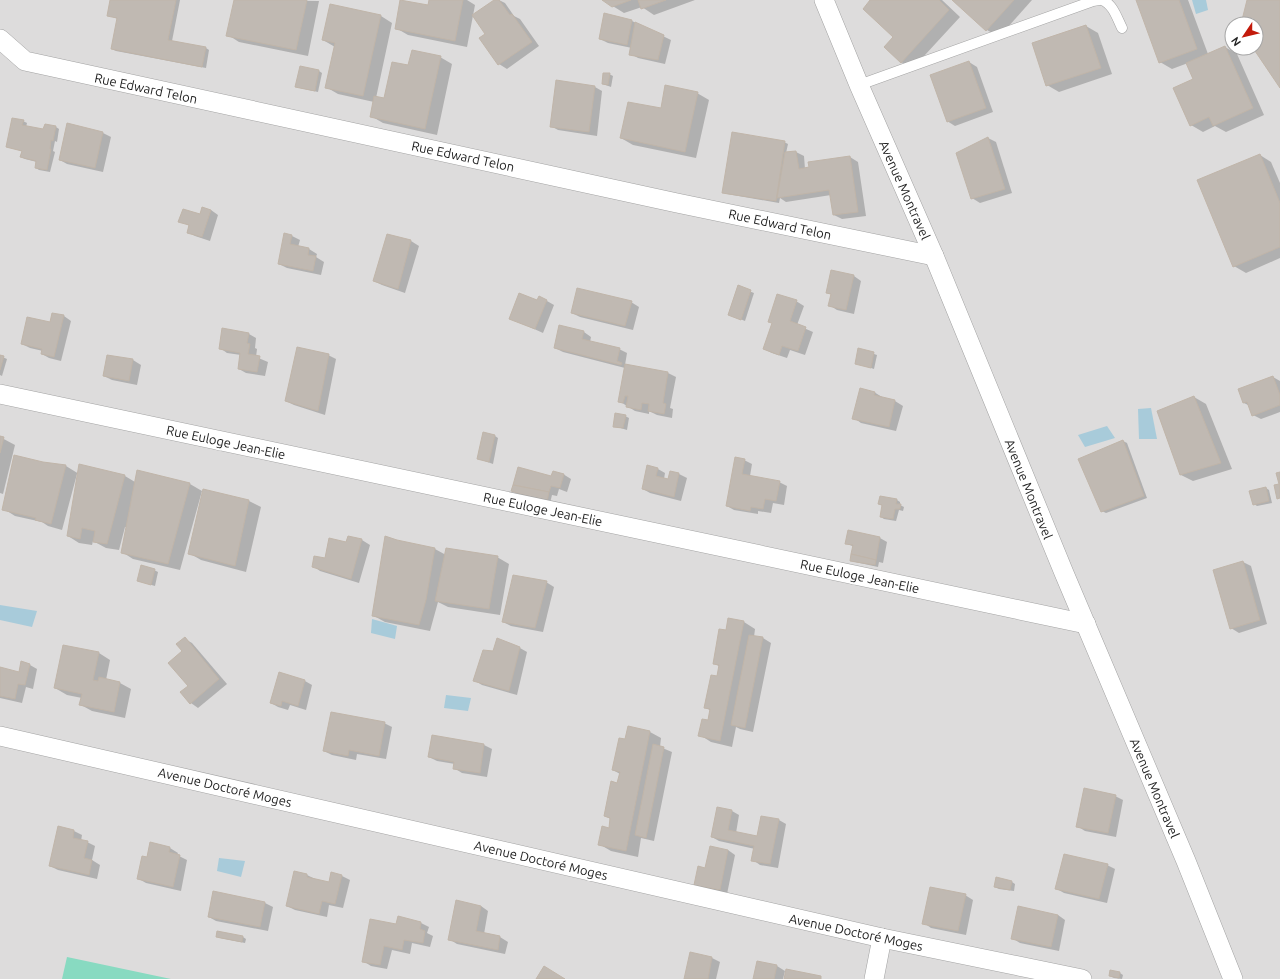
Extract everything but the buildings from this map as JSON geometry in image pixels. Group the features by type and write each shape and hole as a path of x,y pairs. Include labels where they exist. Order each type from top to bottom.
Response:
{"street":[{"name":"Avenue Montravel","path":"824,0 859,85 934,256 1064,573 1186,861 1233,979"},
{"name":"Rue Edward Telon","path":"0,39 24,61 677,203 934,256"},
{"name":"Rue Euloge Jean-Elie","path":"0,394 1086,624"},
{"name":"Avenue Doctoré Moges","path":"0,736 882,938 1082,979"},
{"path":"874,979 882,938"}],"lane":[{"path":"859,85 1093,1 1100,0 1107,2 1111,6 1122,28"}],"shaded area":[{"path":"0,0 1280,0 1280,979 0,979"}],"green space":[{"path":"67,957 171,979 62,979"}],"water":[{"path":"1192,0 1206,0 1208,10 1196,14"},
{"path":"1151,408 1157,439 1139,439 1138,409"},
{"path":"1107,426 1115,438 1085,447 1078,435"},
{"path":"0,605 37,611 32,627 0,620"},
{"path":"372,619 397,626 395,639 371,633"},
{"path":"446,695 471,698 468,711 444,708"},
{"path":"219,858 245,861 241,877 217,871"}]}
